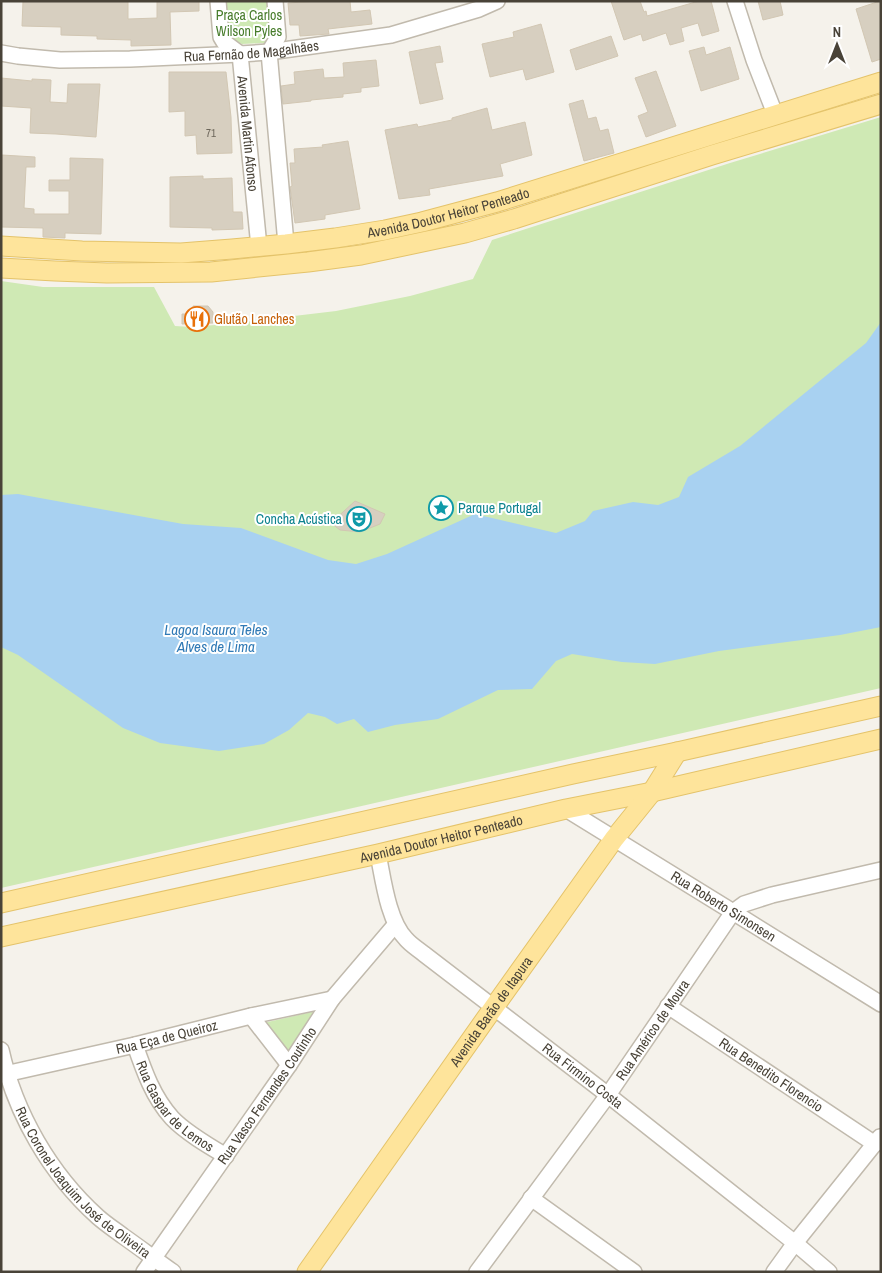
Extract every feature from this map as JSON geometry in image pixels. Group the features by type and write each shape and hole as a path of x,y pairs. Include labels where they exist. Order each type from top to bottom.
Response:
{"main road":[{"name":"Avenida Doutor Heitor Penteado","path":"1,246 82,251 181,252 259,247 384,230 497,202 881,82"},
{"name":"Avenida Doutor Heitor Penteado","path":"1,268 107,273 211,272 361,255 464,233 514,219 712,155 881,104"},
{"path":"1,903 881,706"},
{"name":"Avenida Doutor Heitor Penteado","path":"1,937 881,740"},
{"name":"Avenida Barão de Itapura","path":"307,1272 619,841 677,752"},
{"name":"Avenida Barão de Itapura","path":"619,841 666,792 692,783"},
{"name":"Avenida Barão de Itapura","path":"319,1272 498,1010"}],"street":[{"path":"218,1 221,37 224,42 240,54"},
{"name":"Avenida Martin Afonso","path":"275,1 278,37 269,52 286,244"},
{"name":"Rua Fernão de Magalhães","path":"1,53 60,60 130,59 269,52 391,35 479,9 497,1"},
{"path":"735,1 754,60 775,114"},
{"name":"Avenida Martin Afonso","path":"240,54 259,247"},
{"name":"Rua Roberto Simonsen","path":"566,809 881,1004"},
{"name":"Rua Firmino Costa","path":"378,854 386,892 396,925 405,938 608,1095 829,1272"},
{"name":"Rua Américo de Moura","path":"477,1272 608,1095 733,912 744,904 772,895 881,870"},
{"name":"Rua Vasco Fernandes Coutinho","path":"144,1272 289,1065 332,999 396,925"},
{"name":"Rua Eça de Queiroz","path":"4,1074 332,999"},
{"name":"Rua Benedito Florencio","path":"668,1006 878,1140"},
{"path":"251,1016 289,1065"},
{"name":"Rua Gaspar de Lemos","path":"135,1045 154,1093 172,1118 197,1138 226,1156"},
{"name":"Rua Coronel Joaquim José de Oliveira","path":"1,1050 4,1074 18,1106 37,1142 67,1185 99,1218 173,1272"},
{"path":"774,1272 878,1140"},
{"path":"531,1198 634,1272"}],"green space":[{"name":"Praça Carlos Wilson Pyles","path":"224,1 270,1 273,31 264,43 242,44 227,37"},
{"name":"Parque Portugal","path":"881,117 881,688 1,888 1,281 43,287 154,287 175,326 191,327 227,324 336,311 410,296 473,279 492,240 730,163"},
{"path":"316,1011 287,1055 259,1024"}],"water":[{"name":"Lagoa Isaura Teles Alves de Lima","path":"881,322 881,627 840,635 719,651 655,664 622,662 572,654 556,661 532,689 498,690 438,719 395,725 368,732 354,719 337,724 325,717 308,713 289,730 264,744 219,751 160,743 123,728 18,655 1,647 1,495 18,494 183,524 241,528 328,560 356,564 387,554 475,514 556,533 585,521 593,511 633,502 658,505 679,497 688,477 740,446 866,343"}],"building":[{"path":"23,1 128,1 128,19 157,18 157,1 199,1 199,11 170,12 171,45 131,46 131,40 97,39 97,36 61,35 61,27 22,26"},
{"path":"350,1 351,12 370,10 372,24 328,29 329,34 300,36 299,25 290,25 288,3"},
{"path":"611,1 640,1 647,16 699,1 711,1 719,31 702,36 698,23 681,28 684,41 670,45 666,33 643,41 641,34 624,40"},
{"path":"758,1 780,1 783,15 763,20"},
{"path":"881,1 881,59 872,62 856,9"},
{"path":"541,24 554,72 526,80 523,69 490,77 482,44 514,37 513,32"},
{"path":"611,36 618,56 576,70 570,50"},
{"path":"440,46 443,62 435,63 443,99 420,104 409,52"},
{"path":"704,47 706,55 730,47 739,79 701,91 689,51"},
{"path":"376,60 379,86 361,88 361,92 343,94 343,97 283,104 281,86 295,84 294,72 323,69 324,78 344,77 343,63"},
{"path":"656,71 676,126 646,137 638,116 648,112 635,78"},
{"path":"169,72 226,72 231,117 232,153 197,154 196,135 185,136 185,111 169,112"},
{"path":"1,78 32,81 32,79 51,80 50,102 67,103 68,84 100,84 96,137 30,133 31,108 1,106"},
{"path":"583,100 588,119 596,117 600,131 608,129 614,153 584,161 569,104"},
{"path":"487,108 492,130 525,122 532,155 500,164 503,176 429,189 430,195 399,199 385,130 417,124 418,127 452,120 452,118"},
{"path":"348,141 360,209 325,215 325,219 295,223 290,187 292,186 290,163 295,163 294,149 323,147 322,145"},
{"path":"2,155 35,157 35,167 26,167 24,208 34,209 34,214 69,214 69,191 49,191 49,180 70,180 70,158 103,159 101,234 65,233 65,238 43,237 43,228 1,227"},
{"path":"203,176 203,179 232,178 233,212 242,212 243,229 212,230 212,228 170,227 170,177"},
{"name":"Glutão Lanches","path":"193,306 208,306 213,312 213,323 182,324 182,314 193,314"},
{"name":"Concha Acústica","path":"355,501 385,514 380,524 360,532 340,530 331,523"}],"place":[{"name":"Glutão Lanches","path":"197,319"},
{"name":"Parque Portugal","path":"441,508"},
{"name":"Concha Acústica","path":"359,519"}]}
